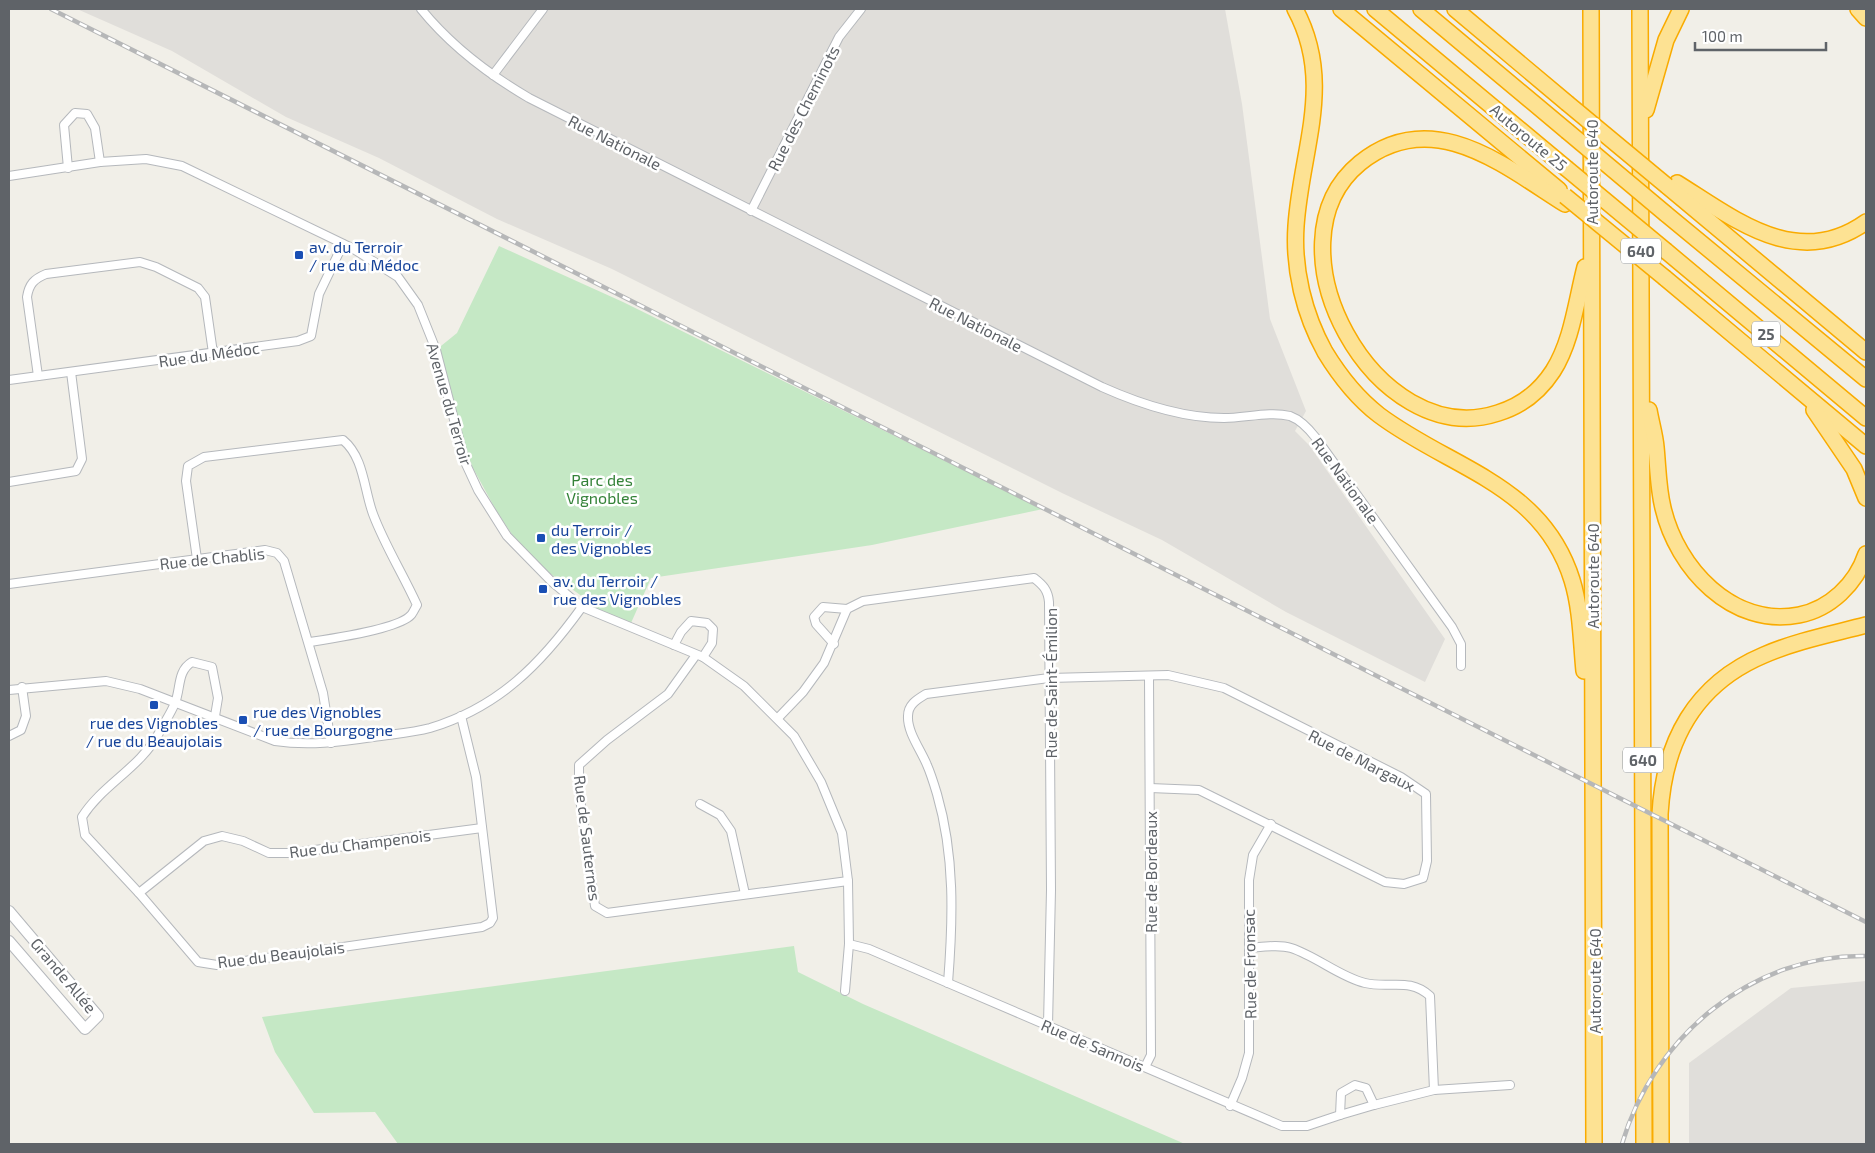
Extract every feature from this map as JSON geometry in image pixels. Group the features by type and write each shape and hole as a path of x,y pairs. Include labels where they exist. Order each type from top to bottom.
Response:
{"highway":[{"path":"1295,9 1309,42 1316,78 1313,118 1298,205 1296,237 1301,287 1311,322 1335,367 1371,408 1411,436 1505,490 1528,508 1548,531 1566,564 1577,600 1593,767"},
{"path":"1341,9 1565,200"},
{"name":"Autoroute 25","path":"1375,9 1866,418"},
{"name":"Autoroute 25","path":"1421,9 1866,379"},
{"path":"1454,9 1567,103 1667,182 1866,352"},
{"name":"640","path":"1640,9 1644,1144"},
{"path":"1641,126 1663,48 1681,9"},
{"path":"1858,9 1866,18"},
{"name":"Autoroute 640","path":"1590,14 1594,1144"},
{"path":"1591,246 1568,339 1559,362 1546,381 1532,395 1504,411 1484,417 1463,418 1441,416 1420,408 1386,384 1370,366 1348,336 1338,314 1330,290 1323,255 1323,230 1328,208 1342,182 1357,166 1375,153 1391,145 1414,140 1441,140 1482,152 1565,200 1596,222 1866,446"},
{"path":"1667,182 1738,223 1779,238 1806,241 1826,239 1853,230 1866,222"},
{"path":"1642,375 1656,446 1661,496 1666,520 1683,556 1715,593 1738,608 1756,615 1781,617 1806,614 1829,602 1846,588 1857,574 1866,554"},
{"path":"1804,394 1849,460 1866,498"},
{"path":"1661,1144 1660,814 1663,777 1671,749 1680,730 1698,703 1721,681 1738,669 1783,648 1866,625"}],"street":[{"name":"Rue Nationale","path":"420,9 450,41 492,75 528,98 1128,398 1166,410 1201,416 1223,418 1280,415 1298,420 1316,438 1452,627 1461,644 1461,666"},
{"path":"492,75 543,9"},
{"name":"Rue des Cheminots","path":"751,210 836,42 849,22 861,9"},
{"path":"68,168 64,124 74,113 87,114 95,128 100,162"},
{"name":"Avenue du Terroir","path":"9,176 100,162 146,159 182,166 343,244 382,265 398,277 418,305 436,350 463,455 478,490 507,536 552,582 582,607 699,656 744,686 794,736 822,782 842,834 848,881 848,944 845,991"},
{"name":"Rue du Médoc","path":"9,380 298,342 311,336 319,294 343,244"},
{"path":"38,376 27,297 29,287 35,279 46,274 140,262 156,267 198,288 205,298 213,353"},
{"path":"9,482 76,471 82,459 70,372"},
{"path":"197,559 186,482 188,466 204,457 343,440 355,453 373,513 392,558 417,605 411,616 400,622 358,634 310,642"},
{"name":"Rue de Chablis","path":"9,584 265,550 277,553 284,561 310,642 323,693 331,743"},
{"name":"Rue de Saint-Émilion","path":"847,609 863,601 1034,578 1043,585 1048,593 1051,828 1048,1025"},
{"path":"9,690 106,681 140,689 215,716 275,741 295,744 331,743 428,728 461,716 519,681 560,637 582,607"},
{"path":"778,718 803,692 824,663 834,644 847,609 823,607 814,617 816,624 834,644"},
{"path":"674,645 681,632 691,621 707,623 714,629 712,642 699,656"},
{"name":"Rue de Sauternes","path":"699,656 668,694 607,740 580,765 579,791 595,906 607,913 848,881"},
{"name":"Rue du Beaujolais","path":"215,716 218,698 212,667 192,662 186,666 180,679 176,702 151,747 136,764 91,802 82,817 85,835 139,893 198,962 217,964 482,927 490,923 493,918 476,777 461,716"},
{"name":"Rue de Margaux","path":"948,983 953,924 952,888 944,824 927,765 913,736 908,716 913,702 926,694 1048,678 1168,675 1224,688 1415,786 1426,794 1427,861 1423,878 1404,884 1385,882 1272,824 1199,790 1150,788"},
{"name":"Rue de Bordeaux","path":"1145,1067 1151,1055 1149,676"},
{"path":"9,736 21,730 26,716 22,688"},
{"path":"700,804 720,816 732,831 744,894"},
{"name":"Rue de Fronsac","path":"1230,1106 1242,1078 1249,1053 1249,880 1253,855 1272,824"},
{"name":"Rue du Champenois","path":"139,893 204,842 222,836 243,841 269,853 292,853 482,828"},
{"name":"Grande Allée","path":"9,911 98,1016 84,1029 9,942"},
{"name":"Rue de Sannois","path":"848,944 869,950 948,983 1145,1067 1230,1106 1282,1126 1307,1126 1374,1105 1434,1090 1510,1085"},
{"path":"1249,948 1289,947 1364,983 1412,984 1420,987 1430,996 1434,1090"},
{"path":"1340,1116 1340,1093 1355,1085 1366,1088 1374,1105"}],"shaded area":[{"path":"77,9 1225,9 1242,104 1270,319 1306,411 1295,431 1309,445 1445,639 1425,682 1286,612 1162,540 1062,493 612,269 497,219 379,158 286,117 172,51"},
{"path":"1866,981 1866,1144 1689,1144 1689,1063 1791,988"}],"green space":[{"name":"Parc des Vignobles","path":"499,246 623,302 1043,509 872,545 651,578 631,623 589,609 590,602 527,557 497,512 468,459 436,350 457,333"},
{"path":"794,946 798,972 863,1004 1185,1144 398,1144 375,1112 314,1113 275,1052 262,1017"}],"railway":[{"path":"51,9 1866,922"},
{"path":"1622,1144 1637,1105 1657,1069 1683,1037 1713,1009 1747,986 1784,969 1824,959 1866,956"}],"place":[{"name":"av. du Terroir / rue du Médoc","path":"299,255"},
{"name":"du Terroir / des Vignobles","path":"541,538"},
{"name":"av. du Terroir / rue des Vignobles","path":"543,589"},
{"name":"rue des Vignobles / rue du Beaujolais","path":"154,705"},
{"name":"rue des Vignobles / rue de Bourgogne","path":"243,720"}]}
